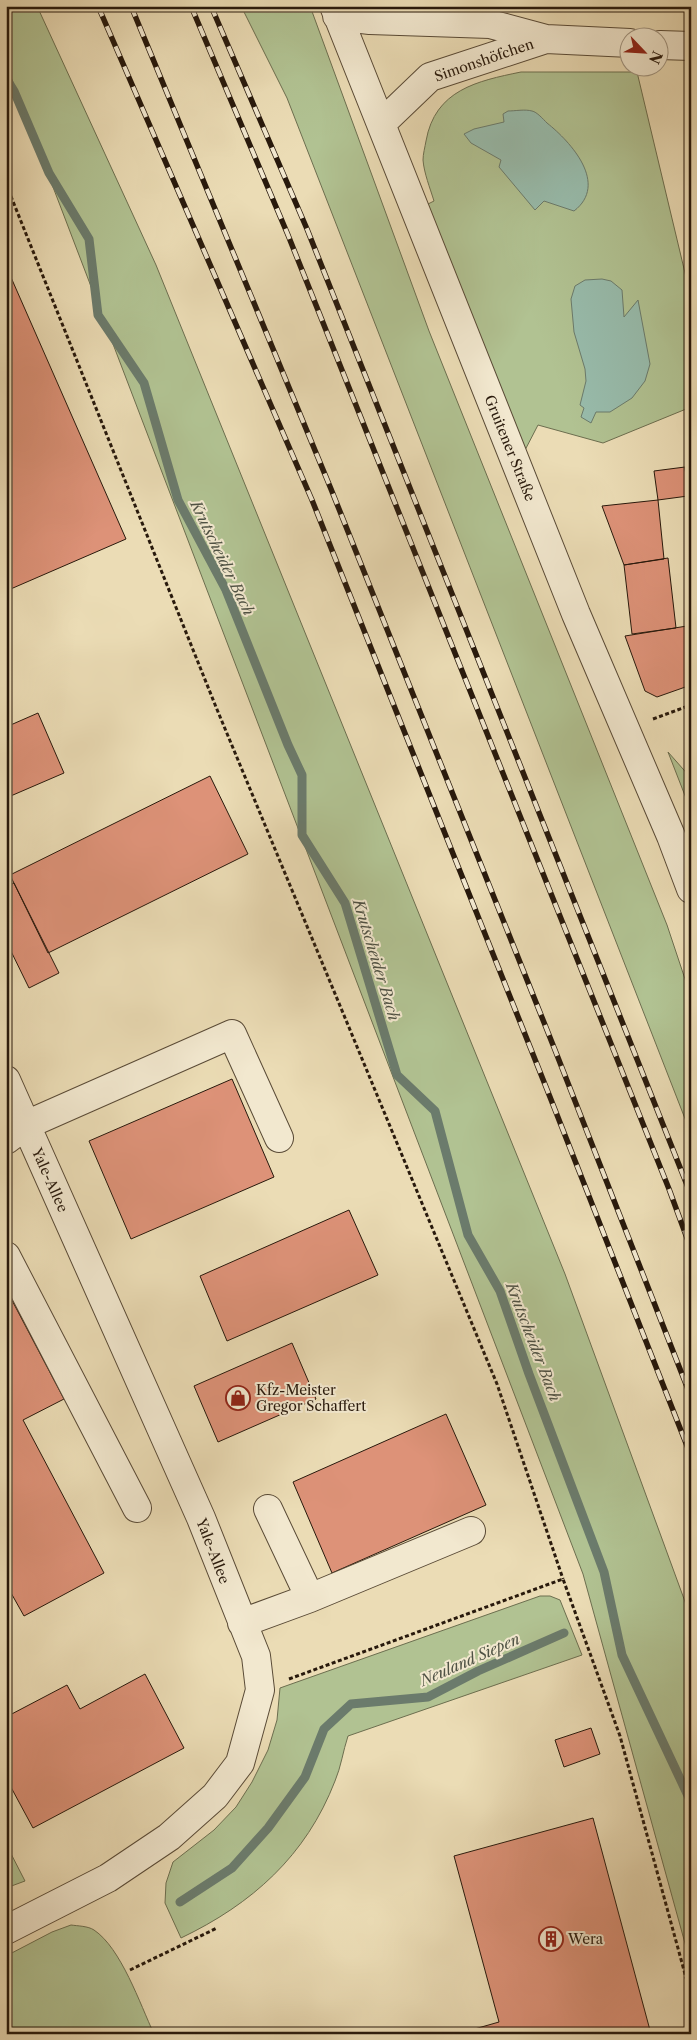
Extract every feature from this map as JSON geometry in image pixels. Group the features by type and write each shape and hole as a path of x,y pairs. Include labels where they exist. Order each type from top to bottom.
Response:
{"street":[{"name":"Simonshöfchen","path":"336,11 370,20 490,24 546,39 620,43"},
{"name":"Gruitener Straße","path":"336,11 572,604 624,730 671,836 691,889"},
{"name":"Simonshöfchen","path":"381,124 430,77 546,39"},
{"path":"670,45 691,46"},
{"path":"16,1133 232,1034 279,1138"},
{"name":"Yale-Allee","path":"6,1080 16,1133 200,1518 256,1656 260,1690 240,1763 215,1796 169,1837 108,1878 6,1930"},
{"path":"6,1256 137,1508"},
{"path":"268,1509 310,1598"},
{"path":"242,1623 310,1598 471,1531"}],"path":[{"path":"6,184 216,707 497,1384 563,1579 620,1736 691,1996"},
{"path":"624,730 691,705"},
{"path":"260,1690 563,1579"},
{"path":"130,1970 217,1928"}],"shaded area":[{"path":"6,6 37,6 156,265 565,1274 691,1618 691,1965 583,1574 6,64"},
{"path":"241,6 310,6 429,331 667,925 691,997 691,1134 287,98"},
{"path":"521,72 620,72 620,78 638,78 691,298 691,407 603,443 538,425 523,454 426,205 434,201 423,160 431,124 438,110 448,99 460,91 489,79"},
{"path":"526,110 536,113 566,141 583,164 587,176 588,189 584,200 574,211 544,201 535,210 499,167 501,160 471,143 464,134 474,129 504,122 503,114 508,111"},
{"path":"602,279 611,281 622,290 624,317 638,300 650,364 645,381 632,398 610,412 596,412 591,423 581,417 584,408 580,405 586,381 585,369 574,332 571,299 575,286 585,280"},
{"path":"668,752 691,778 691,811"},
{"path":"540,1596 550,1596 560,1600 582,1655 348,1736 337,1776 323,1808 309,1832 292,1855 274,1875 231,1910 181,1938 165,1903 166,1883 173,1862 214,1830 236,1807 252,1782 268,1750 277,1720 280,1688"},
{"path":"6,1844 25,1881 6,1888"},
{"path":"71,1925 94,1930 104,1938 129,1978 154,2034 6,2034 6,1956 52,1932"}],"building":[{"path":"6,266 126,539 6,591"},
{"path":"685,467 688,496 658,500 654,471"},
{"path":"685,467 691,467 691,496 688,496"},
{"path":"658,500 664,559 624,565 602,506"},
{"path":"668,558 676,628 632,634 624,565"},
{"path":"687,626 691,635 691,645 688,647 691,654 691,685 657,697 645,691 625,636"},
{"path":"38,713 64,773 6,798 6,727"},
{"path":"210,776 248,854 48,953 10,875"},
{"path":"14,883 59,973 29,988 6,941 6,887"},
{"path":"232,1079 274,1177 131,1239 89,1141"},
{"path":"349,1210 378,1275 227,1341 200,1276"},
{"path":"6,1289 64,1399 23,1420 104,1573 24,1616 6,1584"},
{"path":"292,1343 316,1399 218,1442 194,1386"},
{"path":"446,1414 486,1505 332,1573 293,1482"},
{"path":"145,1674 184,1748 33,1828 6,1778 6,1717 67,1685 80,1709"},
{"path":"591,1728 600,1754 564,1767 555,1740"},
{"name":"Wera","path":"593,1818 651,2034 457,2034 499,2022 454,1856"}],"waterway":[{"name":"Krutscheider Bach","path":"6,78 14,91 49,173 89,239 98,315 144,383 178,500 226,590 288,745 302,775 302,835 345,903 397,1075 435,1111 468,1235 500,1291 529,1374 604,1572 622,1655 691,1802"},
{"name":"Neuland Siepen","path":"180,1902 232,1868 268,1828 305,1777 324,1729 351,1704 428,1697 478,1671 564,1633"}],"railway":[{"path":"98,6 312,500 691,1456"},
{"path":"131,6 331,489 691,1397"},
{"path":"191,6 288,235 669,1189 691,1249"},
{"path":"211,6 307,229 691,1195"}],"place":[{"name":"Kfz-Meister Gregor Schaffert","path":"238,1398"},
{"name":"Wera","path":"551,1939"}]}
